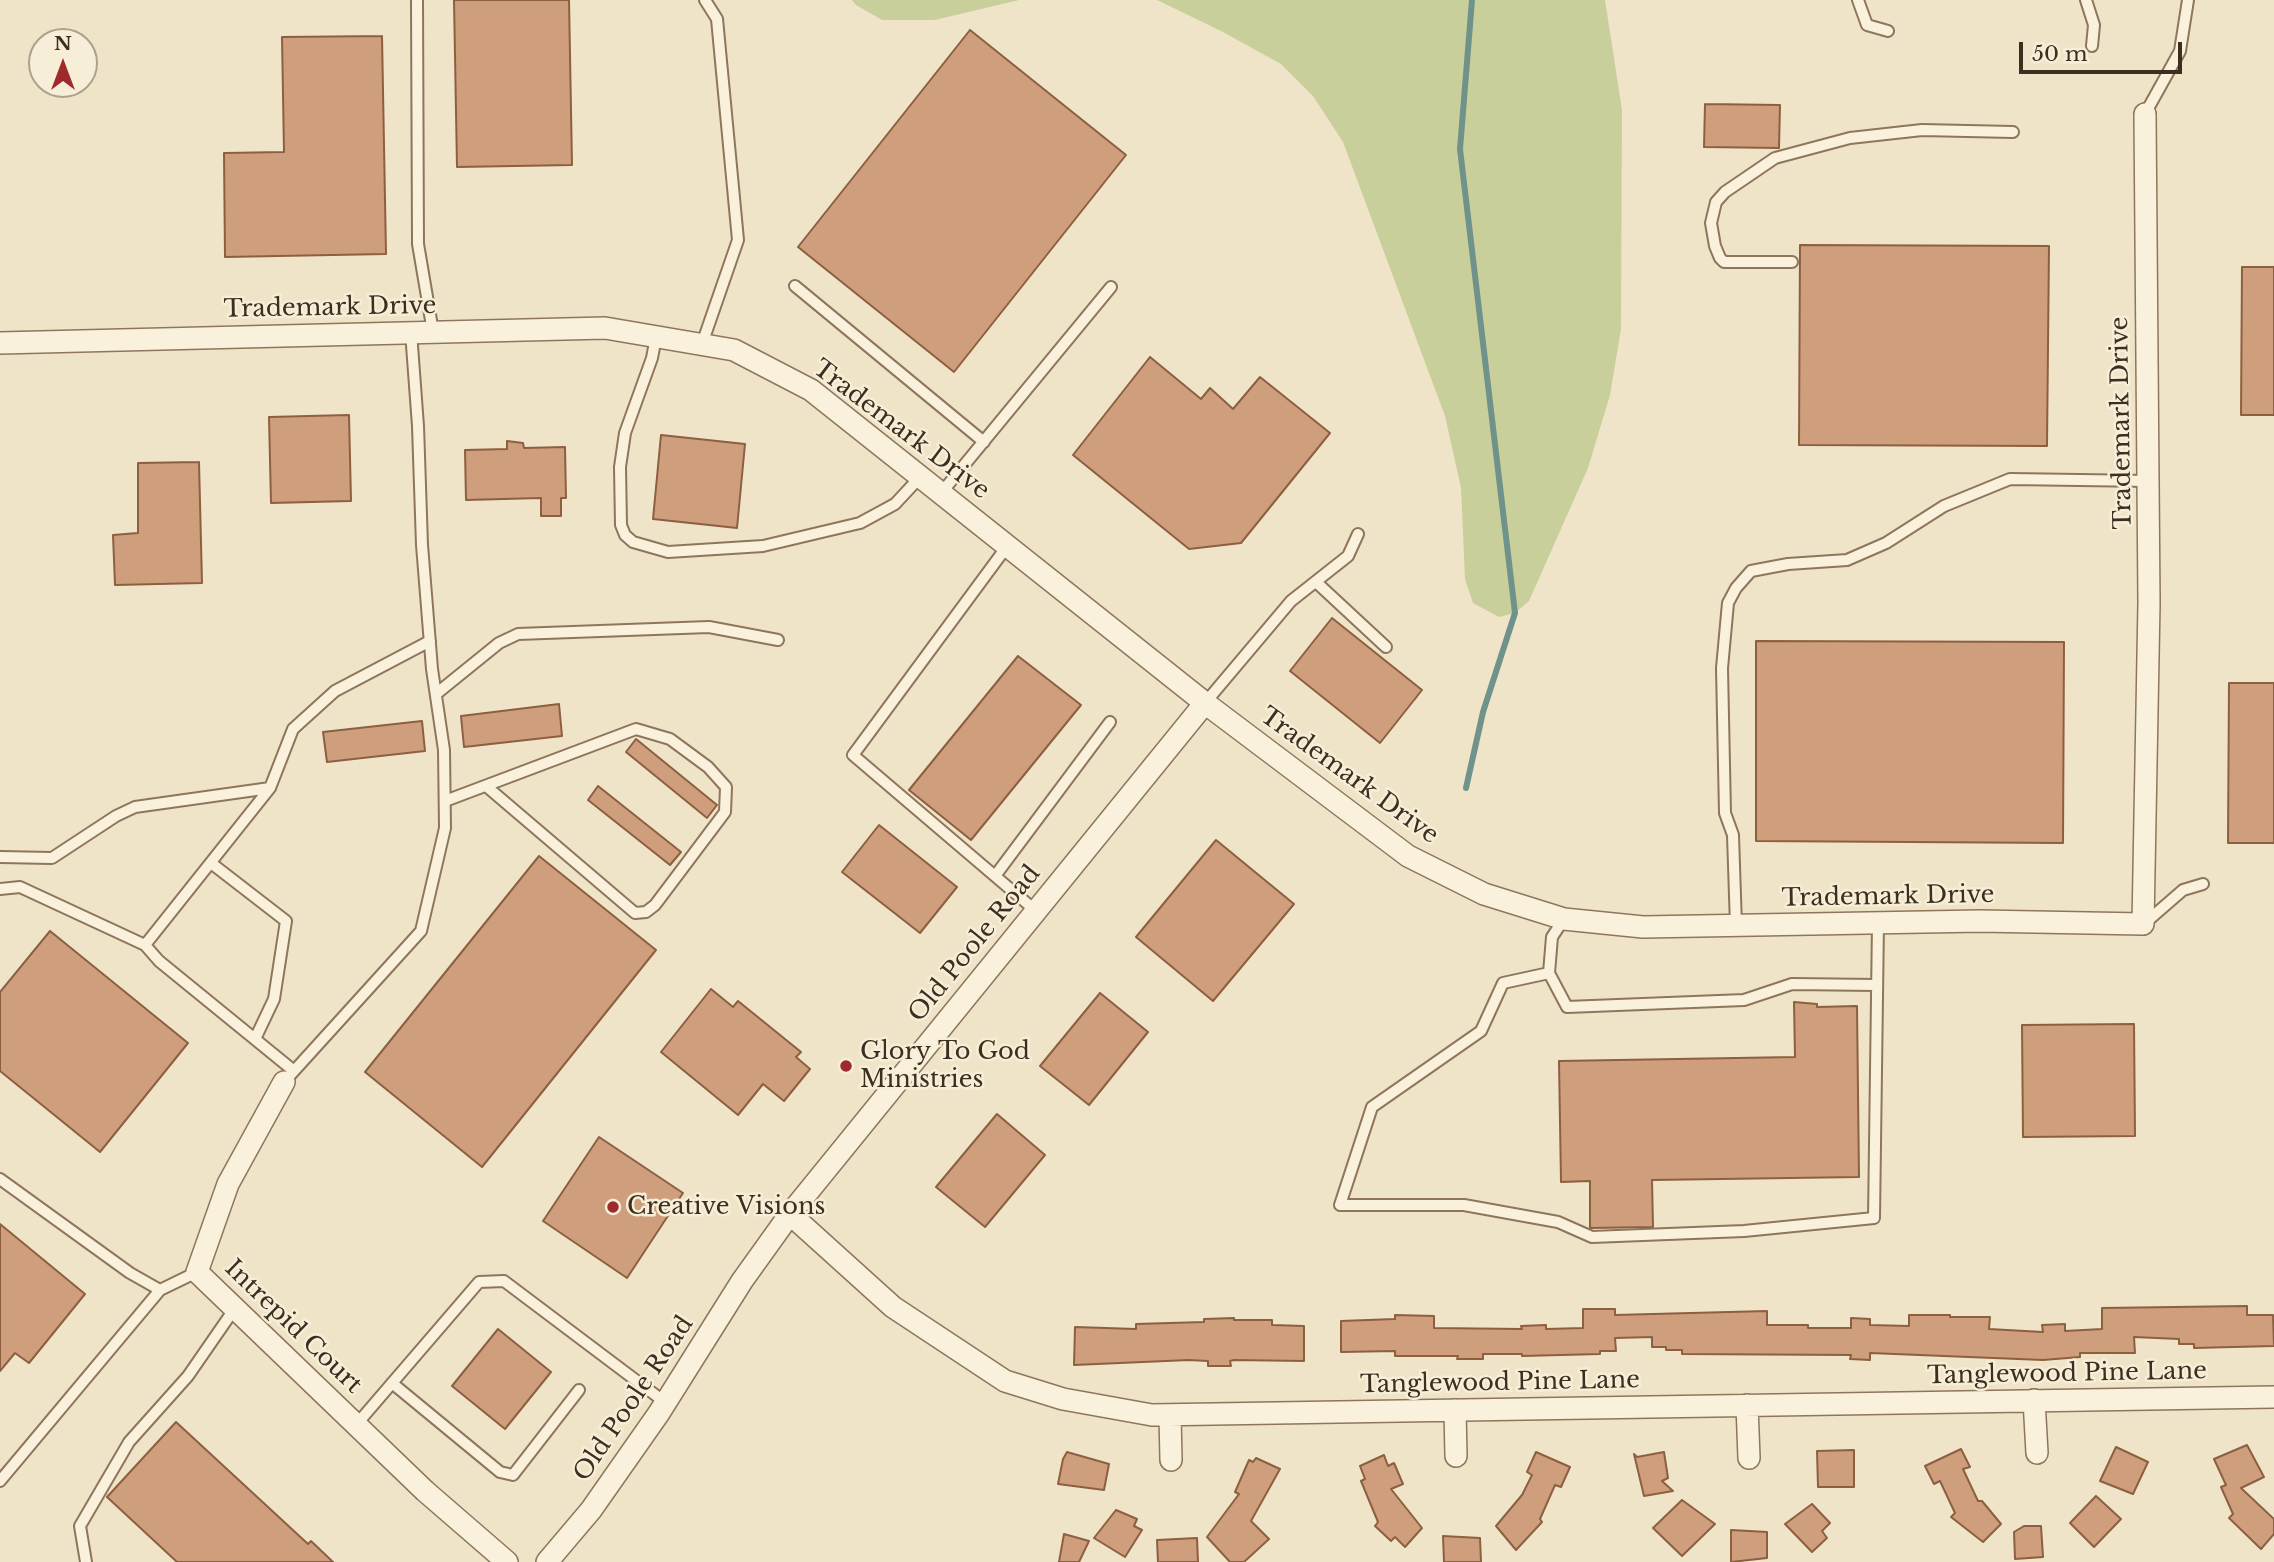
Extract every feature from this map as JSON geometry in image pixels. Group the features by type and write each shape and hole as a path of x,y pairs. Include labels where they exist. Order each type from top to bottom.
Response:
{"street":[{"name":"Trademark Drive","path":"0,343 605,328 734,350 811,390 1205,703 1408,856 1484,894 1564,919 1643,927 2058,921 2143,924 2150,603 2145,114"},
{"name":"Old Poole Road","path":"547,1562 591,1510 666,1403 742,1281 790,1214 1205,703"},
{"name":"Intrepid Court","path":"289,1076 228,1184 197,1272 425,1491 507,1562"},
{"name":"Tanglewood Pine Lane","path":"790,1214 893,1307 1005,1381 1063,1399 1152,1415 2274,1397"},
{"path":"2034,1400 2036,1453"},
{"path":"1747,1405 1749,1458"},
{"path":"1455,1410 1456,1456"},
{"path":"1170,1415 1171,1460"}],"lane":[{"path":"417,0 418,244 433,332"},
{"path":"702,344 738,240 717,19 705,0"},
{"path":"1858,0 1867,25 1888,31"},
{"path":"2086,0 2094,25 2092,46"},
{"path":"2145,114 2180,51 2188,0"},
{"path":"1791,262 1724,262 1715,246 1711,223 1716,202 1775,158 1862,136 1922,130 2013,132"},
{"path":"795,286 984,442"},
{"path":"942,492 1111,287"},
{"path":"0,889 20,887 145,945 159,961 255,1039 289,1076 421,931 445,828 445,801 444,750 430,641 422,545 418,426 411,332"},
{"path":"656,337 652,358 625,433 620,467 621,525 625,535 634,542 668,552 763,546 860,523 895,504 921,476"},
{"path":"1736,926 1733,835 1725,813 1722,668 1728,603 1736,588 1751,571 1788,564 1847,560 1886,543 1944,506 2010,479 2148,481"},
{"path":"1205,703 1291,601 1348,556 1358,534"},
{"path":"1009,545 853,755 1036,911"},
{"path":"1316,582 1386,646"},
{"path":"436,694 499,643 519,634 709,627 779,640"},
{"path":"145,945 270,788 293,729 335,691 430,641"},
{"path":"995,876 1110,723"},
{"path":"445,801 636,729 670,740 708,767 726,787 725,812 655,905 646,912 635,913 486,786"},
{"path":"0,857 52,858 116,816 135,807 270,788"},
{"path":"211,863 286,921 274,999 255,1039"},
{"path":"2143,924 2183,890 2203,884"},
{"path":"1564,919 1552,937 1549,973 1567,1007 1744,1000 1792,984 1876,985"},
{"path":"1549,973 1503,983 1481,1031 1372,1107 1340,1205 1464,1205 1558,1222 1592,1237 1744,1231 1874,1218 1878,923"},
{"path":"0,1179 130,1273 160,1290"},
{"path":"0,1480 160,1290 197,1272"},
{"path":"356,1425 479,1282 504,1281 666,1403"},
{"path":"86,1562 80,1526 129,1442 188,1376 235,1308"},
{"path":"392,1383 500,1472 513,1475 579,1390"}],"green space":[{"path":"852,0 1019,0 935,20 882,20"},
{"path":"1157,0 1605,0 1622,110 1621,329 1610,395 1588,468 1529,601 1515,613 1499,617 1473,603 1465,579 1461,488 1445,416 1343,142 1313,96 1281,64"}],"building":[{"path":"454,0 569,0 572,165 457,167"},
{"path":"970,30 1126,155 954,372 798,247"},
{"path":"382,36 386,254 225,257 224,153 284,152 282,37"},
{"path":"1705,104 1780,105 1779,148 1704,147"},
{"path":"1800,245 2049,246 2047,446 1799,445"},
{"path":"2242,267 2274,267 2274,415 2241,415"},
{"path":"1150,357 1201,399 1210,388 1233,409 1260,377 1330,433 1241,543 1189,549 1073,455"},
{"path":"349,415 351,501 271,503 269,417"},
{"path":"661,435 745,444 737,528 653,519"},
{"path":"507,441 523,443 524,448 565,447 566,498 561,498 561,516 541,516 541,498 466,500 465,450 507,449"},
{"path":"199,462 202,583 115,585 113,535 138,533 138,463"},
{"path":"1332,618 1422,690 1380,743 1290,671"},
{"path":"1756,641 2064,642 2063,843 1756,841"},
{"path":"1018,656 1081,705 971,840 909,790"},
{"path":"2229,683 2274,683 2274,843 2228,843"},
{"path":"559,704 562,736 464,747 461,716"},
{"path":"422,721 425,751 327,762 323,732"},
{"path":"636,739 717,805 707,818 626,752"},
{"path":"598,786 681,852 670,865 588,800"},
{"path":"879,825 957,887 920,933 842,872"},
{"path":"1216,840 1294,904 1213,1001 1136,937"},
{"path":"539,856 656,950 482,1167 365,1072"},
{"path":"50,931 188,1043 100,1152 0,1071 0,992"},
{"path":"711,989 733,1007 738,1001 801,1052 796,1057 810,1069 784,1101 763,1084 738,1115 661,1052"},
{"path":"1100,993 1148,1032 1089,1105 1040,1066"},
{"path":"1794,1002 1817,1004 1817,1007 1857,1006 1859,1177 1652,1180 1653,1227 1590,1228 1590,1181 1561,1182 1559,1061 1795,1057"},
{"path":"2134,1024 2135,1136 2023,1137 2022,1025"},
{"path":"997,1114 1045,1155 985,1227 936,1187"},
{"name":"Creative Visions","path":"599,1137 683,1193 627,1278 543,1221"},
{"path":"0,1224 85,1294 29,1363 15,1353 0,1371"},
{"path":"2247,1306 2247,1315 2273,1315 2274,1346 2194,1348 2194,1344 2179,1344 2179,1339 2134,1337 2135,1353 2080,1353 2080,1357 2043,1360 1870,1353 1870,1360 1850,1359 1851,1355 1682,1354 1682,1350 1652,1347 1652,1337 1615,1338 1616,1351 1600,1351 1600,1354 1483,1354 1483,1359 1457,1359 1458,1356 1395,1356 1395,1351 1341,1352 1341,1321 1395,1319 1395,1315 1434,1316 1434,1328 1522,1329 1521,1326 1546,1325 1546,1329 1583,1328 1583,1309 1615,1309 1615,1315 1767,1311 1767,1325 1808,1325 1808,1328 1851,1328 1851,1318 1870,1319 1870,1325 1909,1326 1909,1315 1950,1315 1990,1317 1989,1329 2043,1332 2042,1325 2065,1324 2065,1331 2102,1329 2102,1308"},
{"path":"1204,1319 1272,1320 1272,1325 1304,1326 1304,1361 1234,1360 1230,1361 1231,1366 1208,1366 1208,1361 1189,1360 1074,1365 1075,1327 1136,1329 1136,1324 1204,1322"},
{"path":"498,1329 551,1372 505,1429 452,1386"},
{"path":"176,1422 308,1544 311,1541 333,1562 177,1562 107,1497"},
{"path":"2247,1445 2264,1477 2241,1488 2274,1519 2274,1534 2261,1549 2229,1518 2233,1514 2221,1487 2226,1485 2214,1459"},
{"path":"2116,1447 2148,1462 2133,1494 2100,1481"},
{"path":"1961,1449 1970,1467 1963,1469 1978,1501 1982,1501 2001,1524 1983,1542 1951,1517 1955,1513 1940,1481 1934,1484 1925,1466"},
{"path":"1854,1450 1854,1487 1818,1487 1817,1451"},
{"path":"1067,1452 1109,1464 1104,1490 1058,1484"},
{"path":"1536,1452 1570,1467 1561,1487 1555,1485 1540,1519 1542,1522 1516,1550 1496,1526 1522,1495 1532,1475 1527,1472"},
{"path":"1664,1452 1668,1478 1662,1481 1673,1491 1644,1496 1634,1454 1637,1457"},
{"path":"1384,1455 1388,1466 1394,1463 1403,1484 1391,1489 1422,1528 1405,1547 1395,1537 1391,1541 1375,1526 1378,1522 1361,1481 1365,1479 1360,1466"},
{"path":"1256,1458 1280,1469 1251,1521 1269,1539 1244,1562 1230,1562 1207,1537 1239,1494 1235,1492 1249,1460 1253,1462"},
{"path":"2096,1496 2121,1519 2094,1547 2070,1523"},
{"path":"1682,1500 1715,1524 1682,1556 1653,1528"},
{"path":"1812,1504 1830,1523 1822,1531 1827,1538 1812,1552 1785,1524"},
{"path":"1116,1510 1137,1519 1134,1526 1142,1530 1125,1557 1094,1538"},
{"path":"2024,1526 2041,1526 2043,1557 2015,1559 2014,1532"},
{"path":"1731,1530 1767,1532 1767,1558 1731,1562"},
{"path":"1064,1534 1089,1541 1079,1562 1059,1562"},
{"path":"1443,1536 1480,1538 1481,1562 1444,1562"},
{"path":"1197,1538 1198,1562 1158,1562 1157,1540"}],"waterway":[{"path":"1466,788 1483,712 1515,613 1460,149 1472,0"}],"place":[{"name":"Glory To God Ministries","path":"846,1066"},
{"name":"Creative Visions","path":"613,1207"}]}
